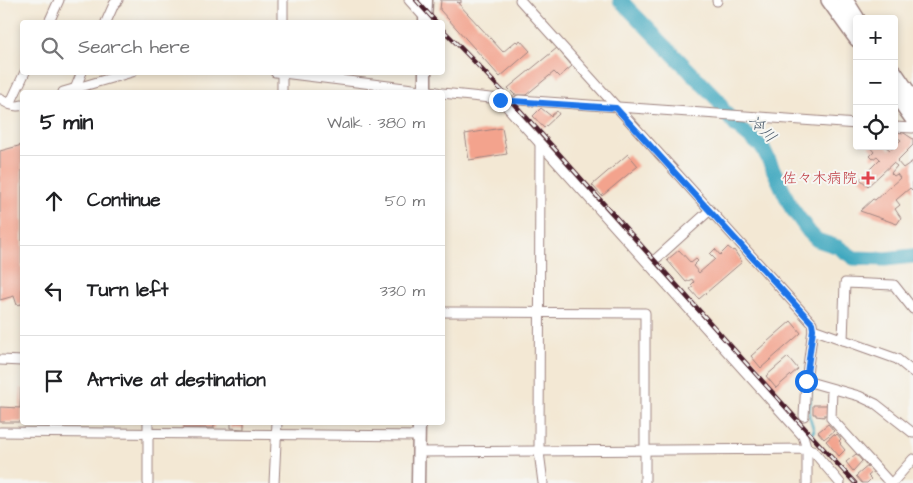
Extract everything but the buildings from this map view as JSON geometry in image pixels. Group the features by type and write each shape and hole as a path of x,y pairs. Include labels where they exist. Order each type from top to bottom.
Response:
{"main road":[{"path":"426,0 426,20"},
{"path":"829,0 853,33"},
{"path":"845,0 855,15"},
{"path":"426,75 429,90"},
{"path":"898,78 913,100"},
{"path":"898,98 913,119"},
{"path":"418,483 419,425"}],"street":[{"path":"50,20 59,0"},
{"path":"107,20 114,4 118,0"},
{"path":"283,0 283,20"},
{"path":"409,0 425,20"},
{"path":"520,0 812,323 813,329 806,381 804,416"},
{"path":"10,104 24,75"},
{"path":"75,89 81,75"},
{"path":"71,90 122,75"},
{"path":"280,75 282,90"},
{"path":"296,75 413,90"},
{"path":"445,93 500,100 803,436 808,450 807,483"},
{"path":"0,99 10,104 20,106"},
{"path":"519,100 853,124"},
{"path":"898,127 913,128"},
{"path":"540,145 539,452 543,483"},
{"path":"656,258 709,211"},
{"path":"843,340 846,283 894,285 913,309"},
{"path":"445,312 645,314 645,483"},
{"path":"813,329 897,359 913,372"},
{"path":"0,360 20,361"},
{"path":"806,381 859,396 876,404 913,433"},
{"path":"832,389 831,418 891,483 913,459"},
{"path":"148,425 148,483"},
{"path":"274,483 278,425"},
{"path":"0,432 419,436"},
{"path":"419,452 812,450 840,483"}],"lane":[{"path":"500,100 519,100"}],"waterway":[{"name":"冷川","path":"620,0 718,100 723,110 736,126 763,148 791,207 817,240 838,247 854,258 885,259 913,256"},
{"path":"811,434 814,431 809,415 812,386"}],"railway":[{"path":"416,0 434,20"},
{"path":"445,32 514,104 855,483"}],"place":[{"name":"佐々木病院","path":"868,178"}],"route":[{"path":"500,100 616,108 812,323 813,329 806,381"}]}
